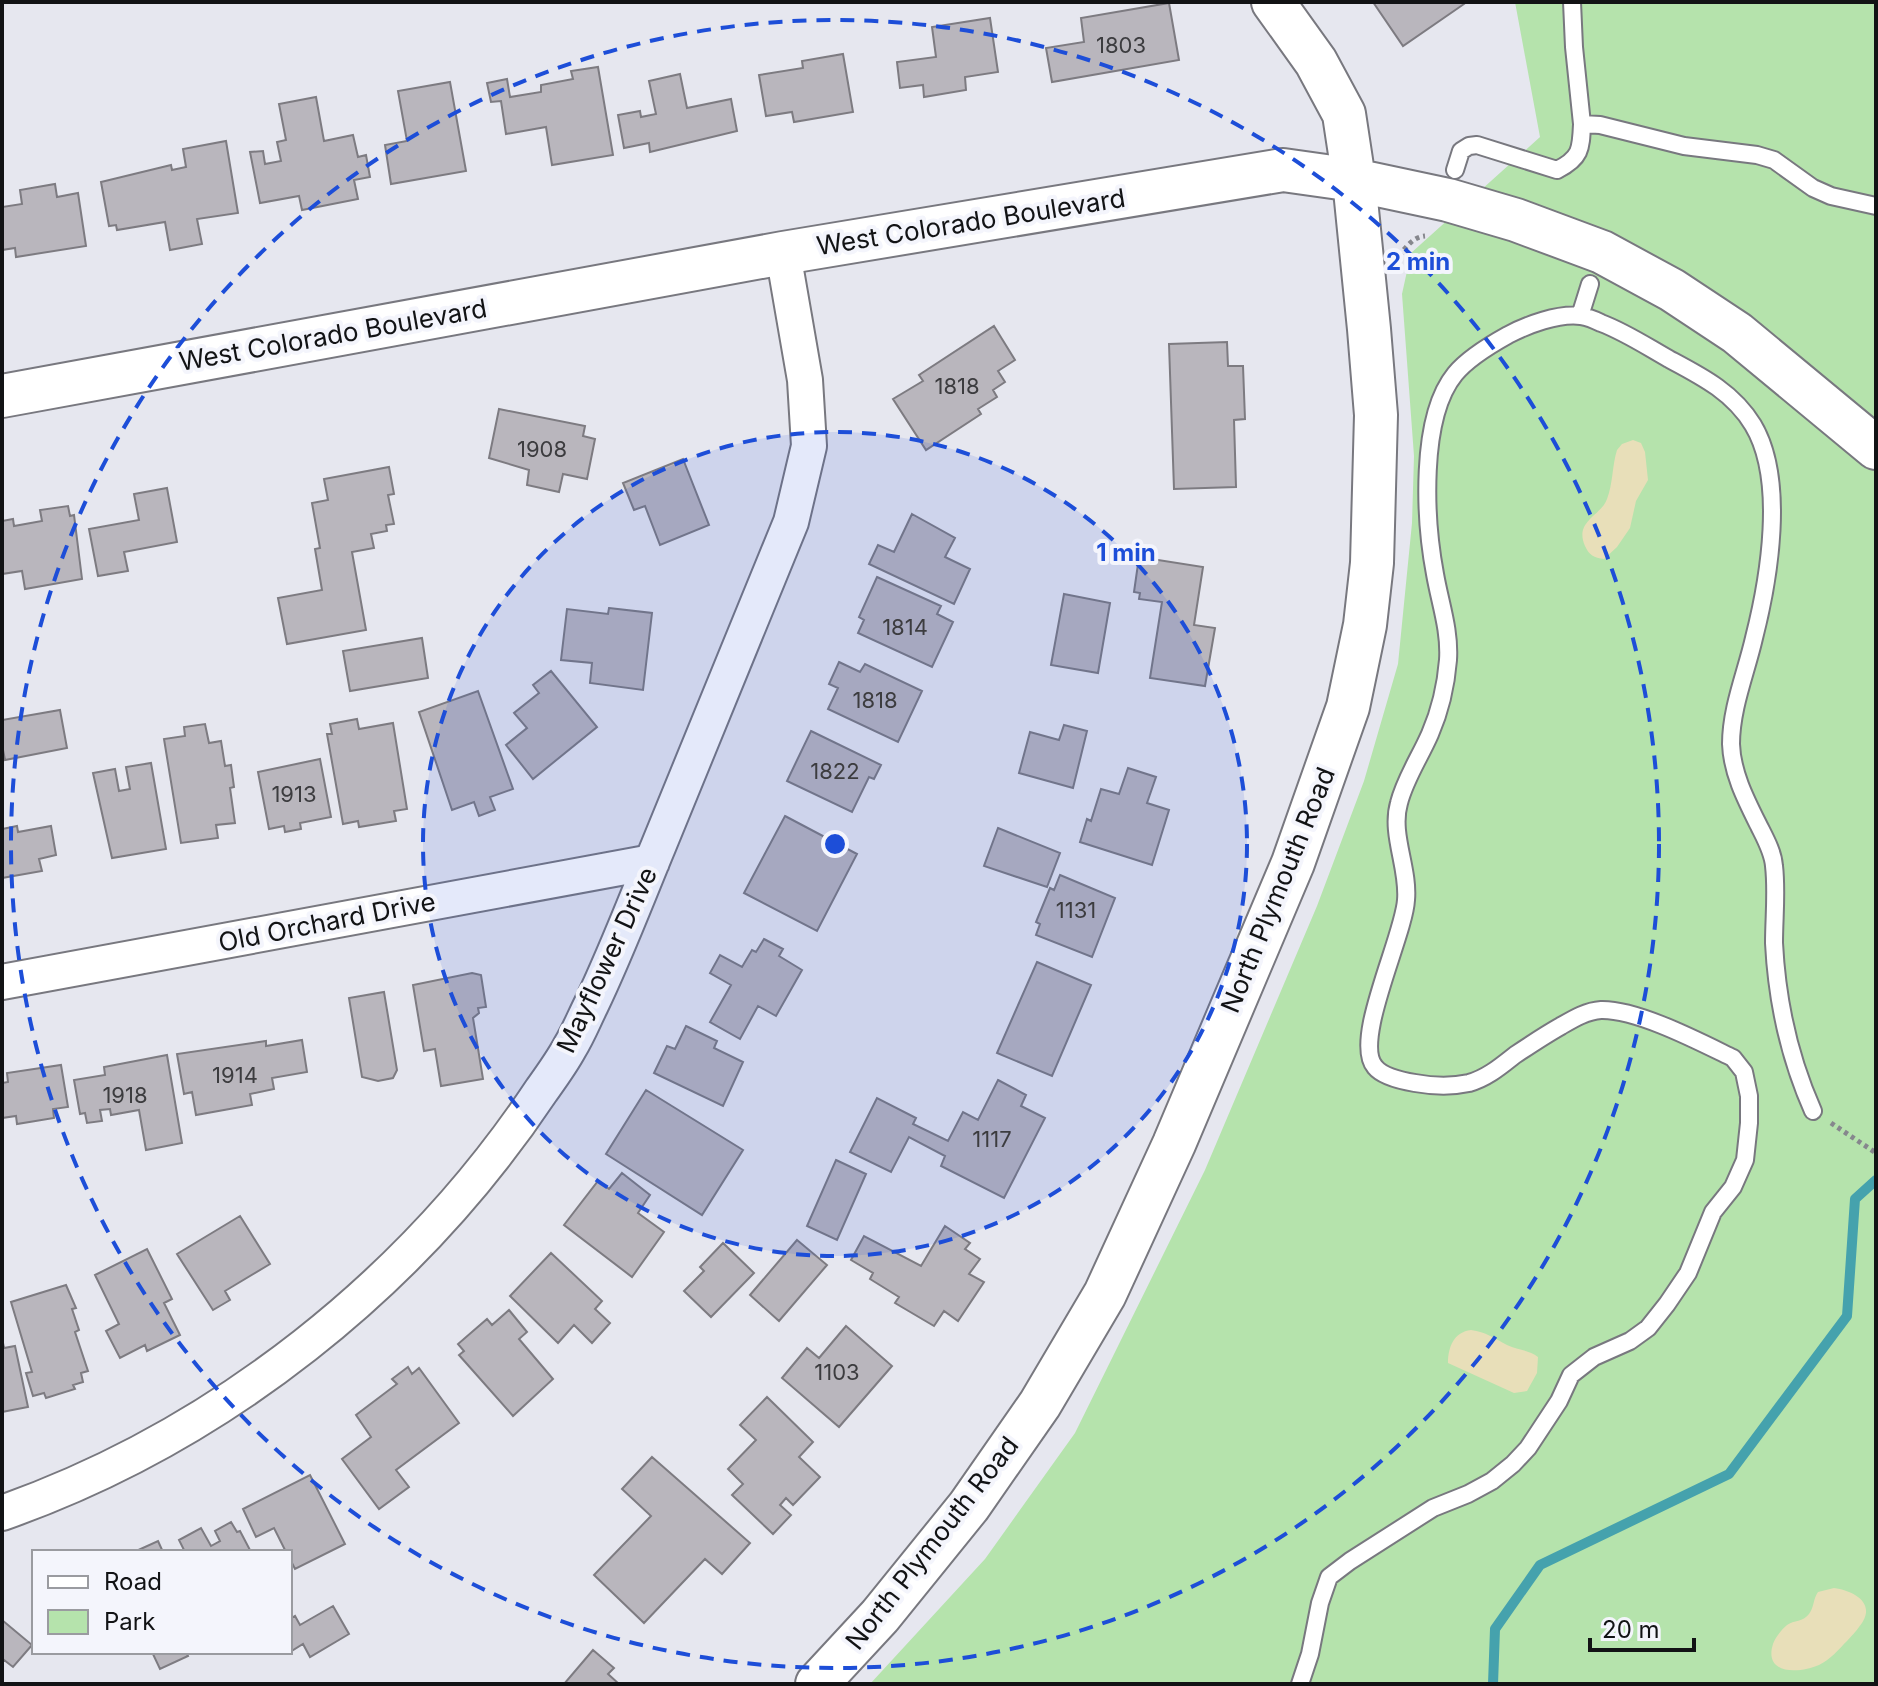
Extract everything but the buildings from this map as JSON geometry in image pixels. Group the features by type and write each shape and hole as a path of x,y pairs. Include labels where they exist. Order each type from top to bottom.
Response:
{"street":[{"name":"North Plymouth Road","path":"817,1684 880,1616 969,1506 1040,1404 1105,1294 1186,1116 1293,863 1348,707 1365,625 1372,563 1376,415 1354,180 1344,114 1316,62 1273,2"},
{"name":"West Colorado Boulevard","path":"2,396 783,253 1283,170 1354,180 1448,200 1503,216 1602,252 1672,290 1737,333 1876,448"},
{"name":"Mayflower Drive","path":"2,1513 113,1466 198,1420 276,1367 354,1306 463,1195 520,1123 571,1046 616,953 791,522 809,446 805,380 783,253"},
{"name":"Old Orchard Drive","path":"2,982 652,862"}],"lane":[{"path":"1455,170 1461,151 1469,146 1477,145 1557,170 1569,164 1581,150 1582,124 1572,2"},
{"path":"1582,124 1600,125 1684,146 1757,155 1774,160 1813,188 1831,196 1876,206"},
{"path":"1580,316 1590,284"},
{"path":"1300,1684 1329,1577 1433,1508 1492,1481 1513,1464 1528,1448 1559,1401 1571,1375 1594,1357 1630,1341 1648,1328 1667,1304 1688,1273 1713,1212 1733,1187 1745,1160 1749,1096 1744,1072 1739,1065 1733,1058 1635,1015 1602,1010 1582,1014 1494,1072 1471,1083 1445,1086 1411,1082 1384,1074 1372,1065 1367,1050 1407,900 1397,807 1433,728 1448,661 1448,636 1432,552 1427,494 1432,429 1440,397 1457,370 1513,332 1554,319 1580,316 1629,335 1716,386 1736,402 1755,427 1767,463 1772,519 1770,559 1754,639 1741,681 1731,741 1734,769 1774,863 1777,982 1783,1021 1813,1111"}],"path":[{"path":"1813,1111 1876,1153"}],"green space":[{"path":"1515,2 1876,2 1876,1684 870,1684 985,1559 1075,1433 1205,1170 1317,906 1364,781 1398,664 1412,523 1414,456 1402,294 1411,253 1540,137"}],"sand":[{"path":"1633,440 1641,443 1645,452 1648,480 1636,501 1630,528 1604,559 1597,558 1587,549 1583,530 1607,499 1617,450 1622,444"},
{"path":"1471,1330 1538,1357 1537,1373 1527,1391 1514,1393 1448,1363 1453,1341"},
{"path":"1834,1588 1849,1592 1865,1605 1864,1619 1858,1629 1819,1665 1803,1670 1778,1667 1771,1654 1777,1636 1787,1625 1809,1614 1818,1592"}],"waterway":[{"path":"1493,1684 1495,1629 1540,1565 1729,1474 1847,1316 1855,1199 1876,1180"}]}
